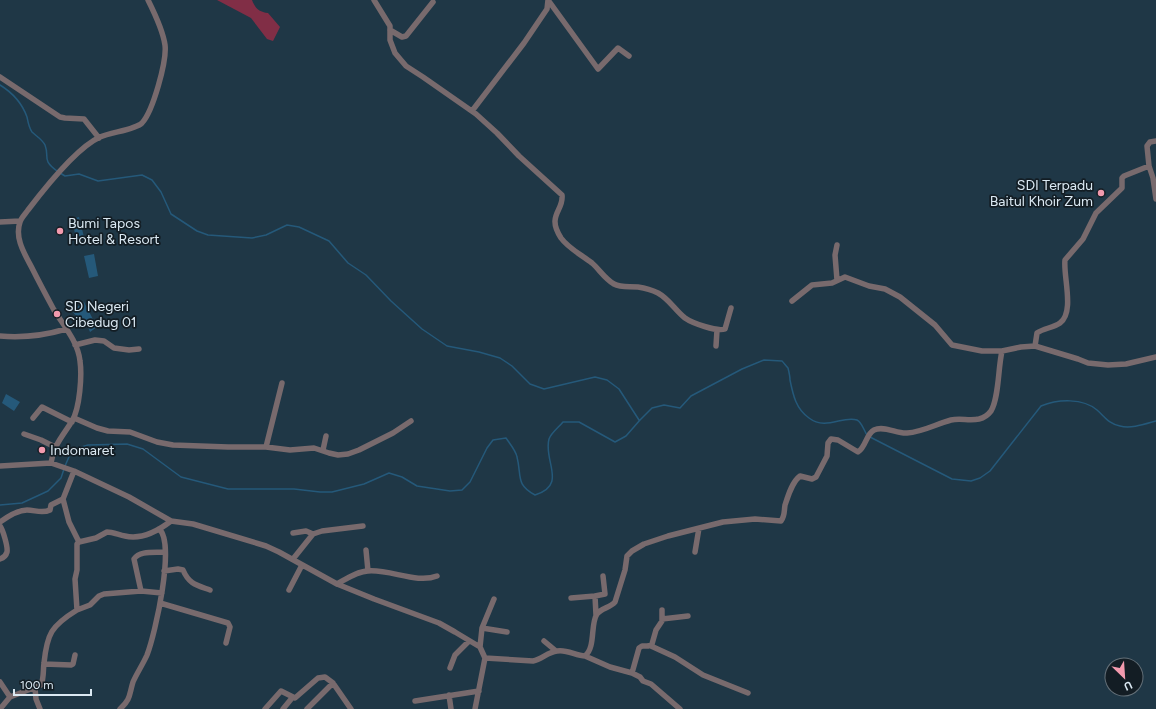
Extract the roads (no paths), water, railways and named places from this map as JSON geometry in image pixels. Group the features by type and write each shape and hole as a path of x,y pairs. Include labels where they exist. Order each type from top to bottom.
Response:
{"street":[{"path":"51,463 55,447 73,420 79,395 81,368 80,360 76,345 46,296 23,252 20,237 20,222 35,200 79,152 90,143 116,131 132,128 142,123 155,94 163,63 165,46 148,0"},
{"path":"374,0 390,26 392,46 399,59 406,66 472,111 562,195 562,201 555,216 555,224 562,238 569,246 592,263 612,283 618,286 638,287 652,290 664,298 685,317 696,323 717,330 725,329 731,308"},
{"path":"472,111 524,43 547,9 548,0"},
{"path":"548,0 598,69 618,48 629,56"},
{"path":"390,30 398,36 406,36 433,2"},
{"path":"0,77 60,117 84,119 99,138"},
{"path":"1156,141 1150,142 1147,146 1149,166 1153,178 1156,199"},
{"path":"1035,346 1038,333 1057,325 1065,318 1068,301 1065,260 1083,239 1096,213 1122,188 1122,178 1137,170 1149,166"},
{"path":"0,222 20,222"},
{"path":"837,245 835,255 837,280"},
{"path":"792,301 812,285 832,283 845,277 870,286 891,291 925,316 940,330 952,345 970,348 977,351 1002,351 1035,346 1096,364 1108,365 1126,364 1156,357"},
{"path":"0,336 43,335 66,329"},
{"path":"716,346 717,330"},
{"path":"76,345 95,340 104,341 114,348 129,350 139,349"},
{"path":"596,615 600,611 613,605 625,570 627,556 629,553 644,544 699,528 745,519 781,521 784,518 786,505 793,484 800,476 812,478 816,477 827,456 829,440 833,438 838,440 858,452 862,450 872,431 876,429 905,433 916,432 953,420 977,419 988,415 996,398 998,372 1002,351"},
{"path":"266,447 282,383"},
{"path":"33,418 42,407 97,428 108,431 130,432 157,442 174,445 266,447 290,450 314,448 338,455 348,454 359,450 393,433 411,421"},
{"path":"24,434 55,447"},
{"path":"323,450 326,436"},
{"path":"0,466 51,463 74,471 129,497 171,521 193,524 266,546 293,559 337,584 439,623 480,648 485,658 475,709"},
{"path":"74,471 63,499 69,522 79,542 77,544 77,570 75,579 77,610"},
{"path":"0,522 19,512 27,510 46,512 50,510 51,505 63,499"},
{"path":"79,542 96,538 107,532 136,537 149,534 171,521"},
{"path":"0,526 4,532 7,552 6,556 0,559"},
{"path":"293,559 313,534 322,531 363,526"},
{"path":"695,552 699,528"},
{"path":"120,709 130,697 133,682 147,654 160,603 166,544 163,534 159,529"},
{"path":"293,533 306,531 313,534"},
{"path":"366,550 368,570"},
{"path":"141,591 134,559 142,553 165,552"},
{"path":"289,590 302,565"},
{"path":"164,571 183,570 187,579 193,584 210,590"},
{"path":"337,584 358,573 368,570 424,578 437,576"},
{"path":"571,598 605,594 603,576"},
{"path":"0,709 10,697 41,685 46,644 49,635 61,622 77,610 90,605 99,596 104,594 141,591 162,593"},
{"path":"585,656 589,652 596,615 594,596"},
{"path":"480,648 482,628 494,599"},
{"path":"160,603 228,623 230,627 226,643"},
{"path":"651,646 656,630 662,619 662,610"},
{"path":"662,619 688,616"},
{"path":"482,628 507,632"},
{"path":"450,668 455,655 469,640"},
{"path":"544,641 556,651"},
{"path":"632,673 639,648 642,646 651,646 675,657 703,675 748,693"},
{"path":"485,658 533,661 539,660 556,651 567,651 585,656 610,667 632,673 640,677 643,681 651,684 680,709"},
{"path":"44,664 70,665 73,664 75,655"},
{"path":"283,709 292,698 298,696 318,678 325,677 333,683 352,709"},
{"path":"0,682 10,697"},
{"path":"307,709 333,683"},
{"path":"35,688 36,699 40,709"},
{"path":"265,709 281,691 292,698"},
{"path":"415,701 479,691"},
{"path":"450,695 451,709"}],"water":[{"path":"79,217 84,237 76,239 72,219"},
{"path":"94,254 98,276 89,278 84,256"},
{"path":"84,302 97,327 90,332 85,320 81,322 72,311"},
{"path":"6,394 20,402 14,411 2,403"}],"waterway":[{"path":"0,85 9,91 20,103 27,117 29,127 45,145 47,161 57,171"},
{"path":"60,173 65,176 79,174 98,181 142,175 152,180 161,192 171,214 197,231 208,235 252,238 266,235 287,225 299,227 329,241 348,263 366,275 391,301 422,329 447,346 479,352 500,358 512,366 530,384 544,389 595,377 607,380 619,389 639,420"},
{"path":"65,466 72,450 88,445 127,444 143,449 181,477 228,489 294,489 332,492 364,484 389,473 402,477 417,486 450,491 462,490 470,482 487,448 493,440 506,438 516,455 520,479 524,487 535,495 545,491 550,485 552,472 548,447 549,439 553,432 563,422 579,422 615,442 626,436 652,408 664,405 680,408 691,396 742,369 764,360 782,361 788,368 792,391 798,406 809,418 815,422 822,423 846,419 857,420 862,425 867,435"},
{"path":"870,437 952,479 971,481 980,478 990,471 1041,406 1062,401 1085,403 1097,410 1113,424 1124,427 1138,426 1156,421"},
{"path":"0,505 22,503 48,491 61,478 64,469"}],"place":[{"name":"SDI Terpadu Baitul Khoir Zum","path":"1101,193"},
{"name":"Bumi Tapos Hotel & Resort","path":"60,231"},
{"name":"SD Negeri Cibedug 01","path":"57,314"},
{"name":"Indomaret","path":"42,450"}]}
